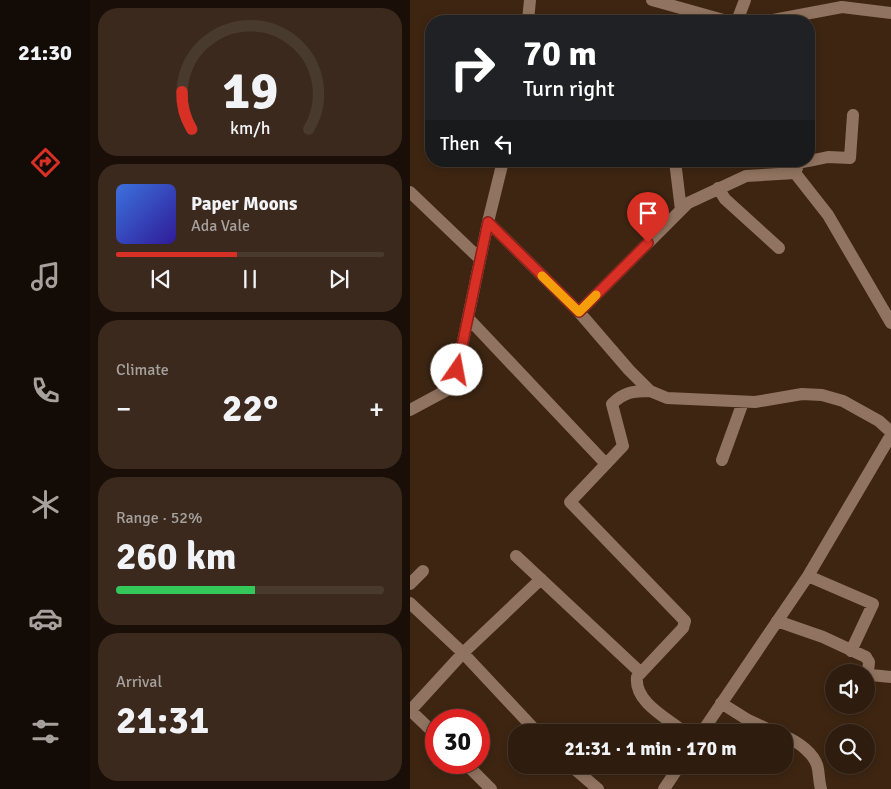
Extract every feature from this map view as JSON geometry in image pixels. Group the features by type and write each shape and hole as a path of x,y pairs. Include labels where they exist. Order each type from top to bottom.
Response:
{"street":[{"path":"529,15 530,0"},
{"path":"652,0 695,15"},
{"path":"740,15 745,0"},
{"path":"800,15 842,7 891,13"},
{"path":"815,160 828,157 850,158 852,115"},
{"path":"410,410 449,389 457,370 502,167"},
{"path":"676,167 681,210"},
{"path":"795,173 797,167"},
{"path":"579,312 688,203 746,176 795,173"},
{"path":"795,173 828,215 891,323"},
{"path":"718,188 725,199 779,248"},
{"path":"410,192 480,259"},
{"path":"488,222 579,312 629,370 650,391"},
{"path":"468,318 606,464"},
{"path":"674,724 639,695 636,686 637,677 683,628 685,621 570,502 623,446 612,404 619,397 630,391 650,391 667,398 743,402 755,402 802,394 822,395 843,401 879,421 891,433 808,576 708,724"},
{"path":"722,460 743,402"},
{"path":"516,556 641,673"},
{"path":"410,584 423,571"},
{"path":"808,576 873,604 851,651"},
{"path":"425,724 410,710 463,653 541,579"},
{"path":"410,603 463,653 530,724"},
{"path":"777,621 823,637 866,657 869,662 868,672 871,675 891,677"},
{"path":"722,704 757,724"},
{"path":"793,740 809,752 818,766 820,789"},
{"path":"476,774 491,789"},
{"path":"580,774 598,789"},
{"path":"664,789 674,774"}],"slow traffic":[{"path":"542,276 579,312 596,295"}],"route":[{"path":"457,370 488,222 579,312 648,243"}]}
